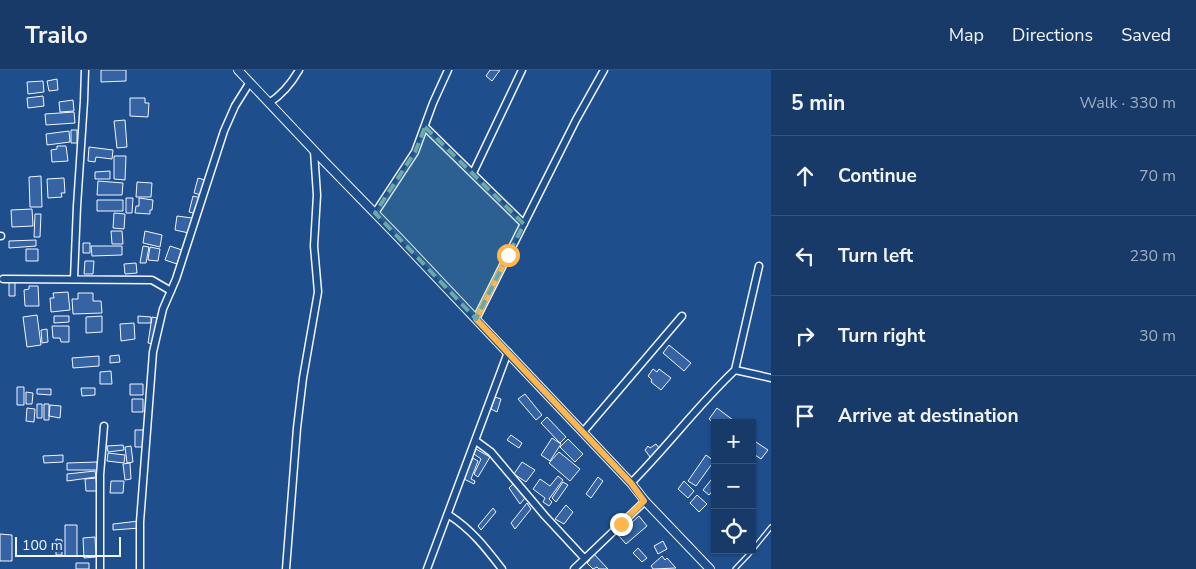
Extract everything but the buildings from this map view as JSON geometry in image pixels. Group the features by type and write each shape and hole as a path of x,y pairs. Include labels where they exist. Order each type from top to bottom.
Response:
{"street":[{"path":"74,279 85,70"},
{"path":"238,70 508,352 631,483 644,501 710,569"},
{"path":"270,103 282,95 290,86 299,70"},
{"path":"375,213 415,152 433,103 448,70"},
{"path":"473,173 522,70"},
{"path":"476,319 576,120 604,70"},
{"path":"140,569 140,522 152,358 163,309 171,292 202,203 209,174 224,131 235,106 250,82"},
{"path":"425,127 524,224"},
{"path":"286,569 297,428 303,378 318,292 314,246 317,194 314,151"},
{"path":"631,483 659,455 735,370 759,266"},
{"path":"3,279 152,280 171,292"},
{"path":"583,432 682,316"},
{"path":"427,569 449,515 508,352"},
{"path":"735,370 771,378"},
{"path":"100,569 100,475 104,426"},
{"path":"476,441 496,458 545,516 584,558"},
{"path":"574,569 644,501"},
{"path":"449,515 464,525 480,540 502,569"}],"lane":[{"path":"735,569 771,527"}],"highlighted area":[{"path":"425,127 524,224 476,319 375,213 415,152"}],"route":[{"path":"508,255 476,319 631,483 644,501 621,524"}]}
